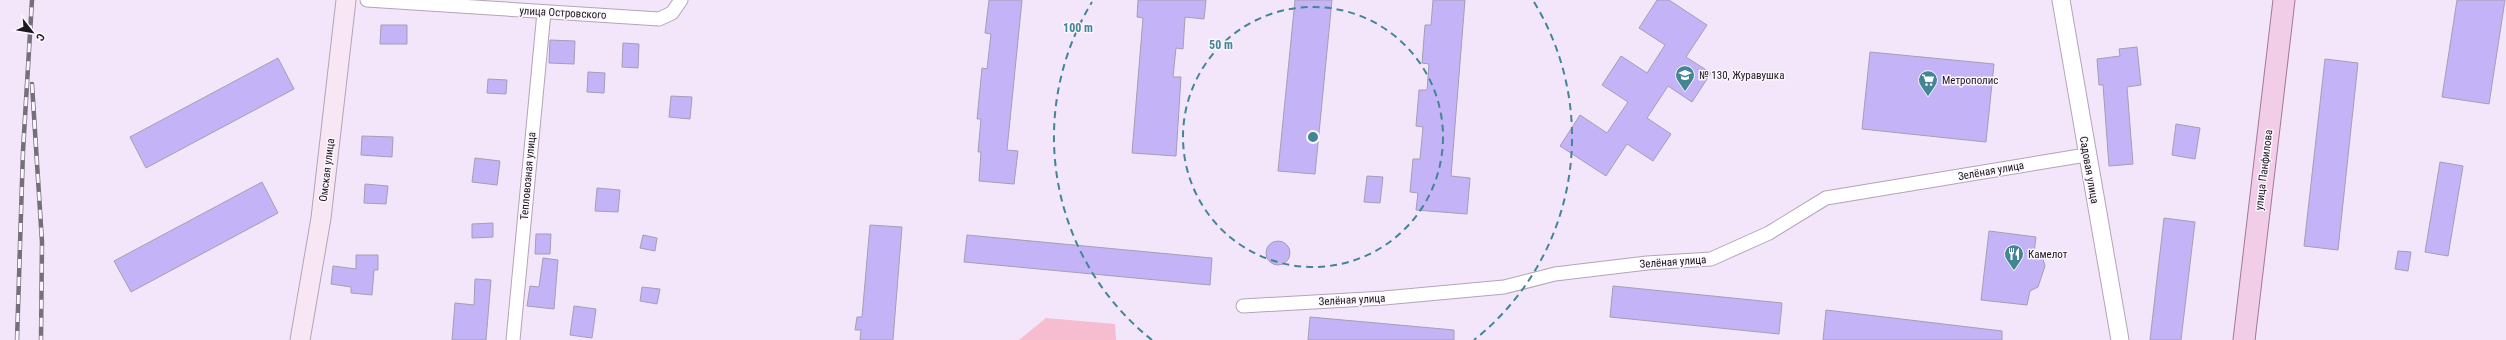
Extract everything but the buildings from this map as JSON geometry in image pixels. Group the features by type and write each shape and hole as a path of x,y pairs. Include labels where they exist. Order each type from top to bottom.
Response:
{"main road":[{"name":"Омская улица","path":"300,340 321,218 346,0"},
{"name":"улица Панфилова","path":"2244,340 2284,0"}],"street":[{"name":"улица Островского","path":"367,0 549,8 659,19 672,13 681,2"},
{"name":"Садовая улица","path":"2061,0 2086,155 2120,340"},
{"name":"Тепловозная улица","path":"513,340 549,8"},
{"name":"Зелёная улица","path":"1243,306 1384,298 1504,287 1555,274 1647,263 1710,260 1769,233 1826,198 2086,155"}],"shaded area":[{"path":"1046,318 1115,324 1116,340 1019,340"}],"railway":[{"path":"17,340 23,151 32,0"},
{"path":"32,84 42,242 41,340"}],"place":[{"name":"№ 130, Журавушка","path":"1685,92"},
{"name":"Метрополис","path":"1928,97"},
{"name":"Камелот","path":"2014,271"}]}
